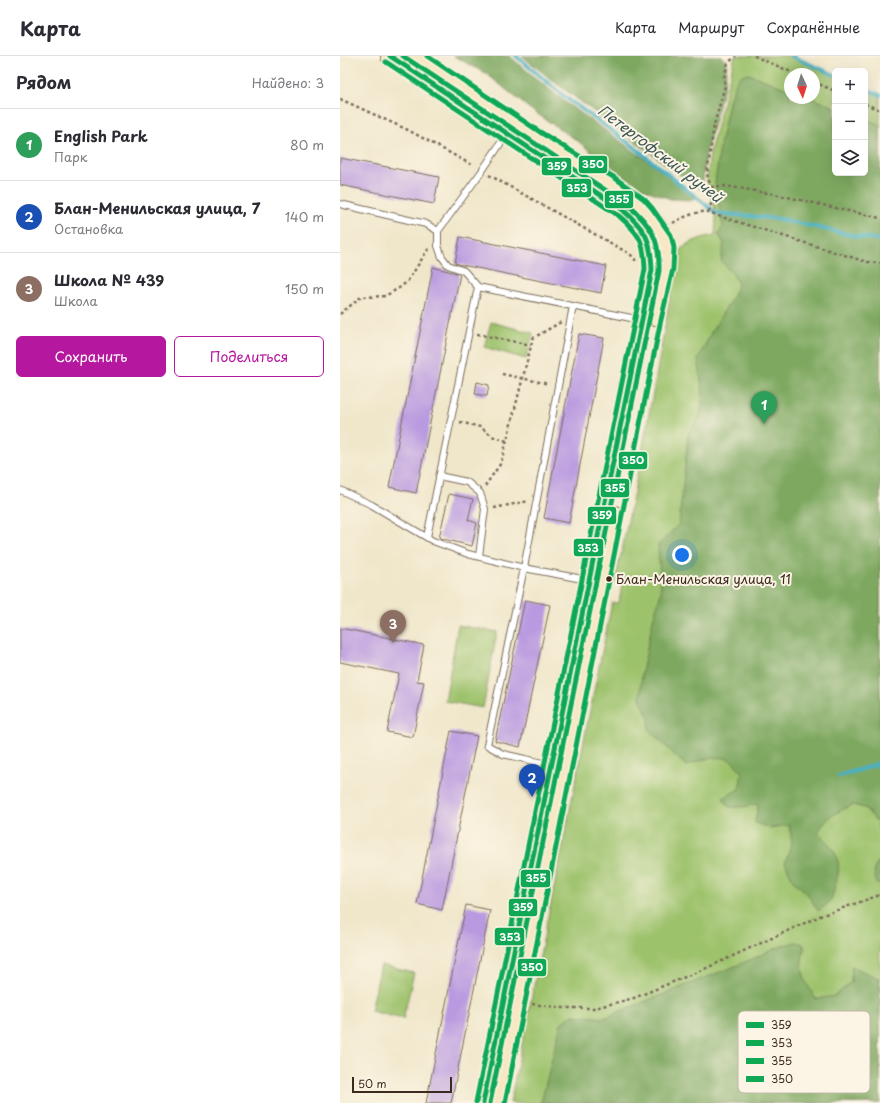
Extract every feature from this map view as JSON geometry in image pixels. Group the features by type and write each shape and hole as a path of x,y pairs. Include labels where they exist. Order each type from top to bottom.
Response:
{"street":[{"path":"390,56 511,128"},
{"path":"415,56 623,210 641,226 653,232 648,321 558,766 483,1103"},
{"path":"498,1103 518,1002 558,766"}],"lane":[{"path":"511,128 482,171 438,231 438,246 445,261 448,265 464,271 478,287 648,321"},
{"path":"340,204 426,224 438,231"},
{"path":"427,537 478,287"},
{"path":"558,766 503,754 487,745 524,568 573,306"},
{"path":"439,476 467,482 480,493 485,509 479,556"},
{"path":"340,490 372,505 433,542 524,568 595,582"}],"path":[{"path":"709,211 713,195 708,174 714,125 726,86 724,77 728,64 736,56"},
{"path":"754,56 784,69"},
{"path":"820,85 832,90"},
{"path":"340,99 408,130 482,171 630,254 635,260 636,264"},
{"path":"868,105 880,110"},
{"path":"711,187 725,186 774,194 880,218"},
{"path":"653,232 680,218 709,211 724,218 867,262 880,263"},
{"path":"340,314 361,297 385,296 407,282 425,256 438,231"},
{"path":"480,493 501,463 533,338 572,315"},
{"path":"468,332 531,345"},
{"path":"502,374 558,386"},
{"path":"450,420 480,427 494,437 507,441"},
{"path":"485,509 537,499"},
{"path":"518,1002 563,1008 595,1008 634,998 702,970 820,916 880,895"}],"green space":[{"path":"454,56 509,56 561,99 697,196 692,200 671,199 643,189 618,174 578,141 530,109 487,74"},
{"path":"522,56 721,56 727,64 724,87 706,152 702,190 557,84"},
{"path":"735,56 791,56 819,68 784,68 784,104 820,104 820,69 832,74 832,176 868,176 868,89 880,95 880,1103 510,1103 612,603 619,603 622,585 615,582 664,335 678,252 695,240 715,235 716,213 707,180 710,152"},
{"path":"749,74 784,88 784,104 820,104 820,101 832,106 832,176 868,176 868,120 880,125 880,836 877,822 865,808 852,805 836,813 825,822 818,832 830,845 837,856 838,869 834,892 831,899 826,906 818,911 807,893 794,882 785,863 792,842 789,825 770,828 755,823 758,804 743,807 729,807 723,798 739,789 742,773 734,763 724,758 711,758 697,761 686,766 649,730 649,718 640,698 642,673 653,620 661,593 658,545 679,524 688,435 700,416 703,395 698,359 713,329 732,298 738,284 733,274 721,261 724,243 718,234 723,227 715,183 721,140 730,98 737,80 742,75"},
{"path":"491,322 533,333 526,359 484,347"},
{"path":"458,625 497,632 483,708 445,701"},
{"path":"880,859 880,884 876,884 874,869"},
{"path":"796,942 803,944 805,949 802,969 806,981 816,999 835,996 851,982 852,966 880,979 880,1103 541,1103 561,1023 573,1015 605,1018 784,945"},
{"path":"381,965 414,973 403,1019 371,1011"}],"building":[{"path":"340,158 439,177 434,204 340,185"},
{"path":"460,237 606,266 601,293 455,263"},
{"path":"433,267 460,274 416,493 389,487"},
{"path":"579,334 604,338 569,523 544,518"},
{"path":"477,382 489,385 487,396 475,394"},
{"path":"449,494 473,499 468,520 477,523 472,546 439,538"},
{"path":"525,600 550,605 520,747 495,741"},
{"path":"340,628 424,645 417,681 424,682 413,737 387,732 399,674 340,662"},
{"path":"451,731 477,736 442,910 417,904"},
{"path":"466,905 490,910 451,1103 426,1103"}],"waterway":[{"name":"Петергофский ручей","path":"516,56 565,97 633,146 716,213 780,219 855,236 880,240"},
{"path":"791,56 832,74"},
{"path":"868,89 880,95"},
{"path":"839,776 872,766 880,762"}],"transit line":[{"name":"359","path":"390,56 623,210 637,223 646,236 650,250 652,270 483,1103"},
{"name":"355","path":"403,56 628,205 643,219 648,226 656,241 659,260 659,271 490,1103"},
{"name":"350","path":"427,56 540,132 615,178 644,199 671,235 674,248 673,269 660,324 505,1103"},
{"name":"353","path":"386,62 619,216 632,228 640,239 645,269 476,1102"}],"place":[{"name":"English Park","path":"764,424"},
{"name":"Блан-Менильская улица, 11","path":"609,579"},
{"name":"Школа № 439","path":"393,643"},
{"name":"Блан-Менильская улица, 7","path":"532,797"}]}
